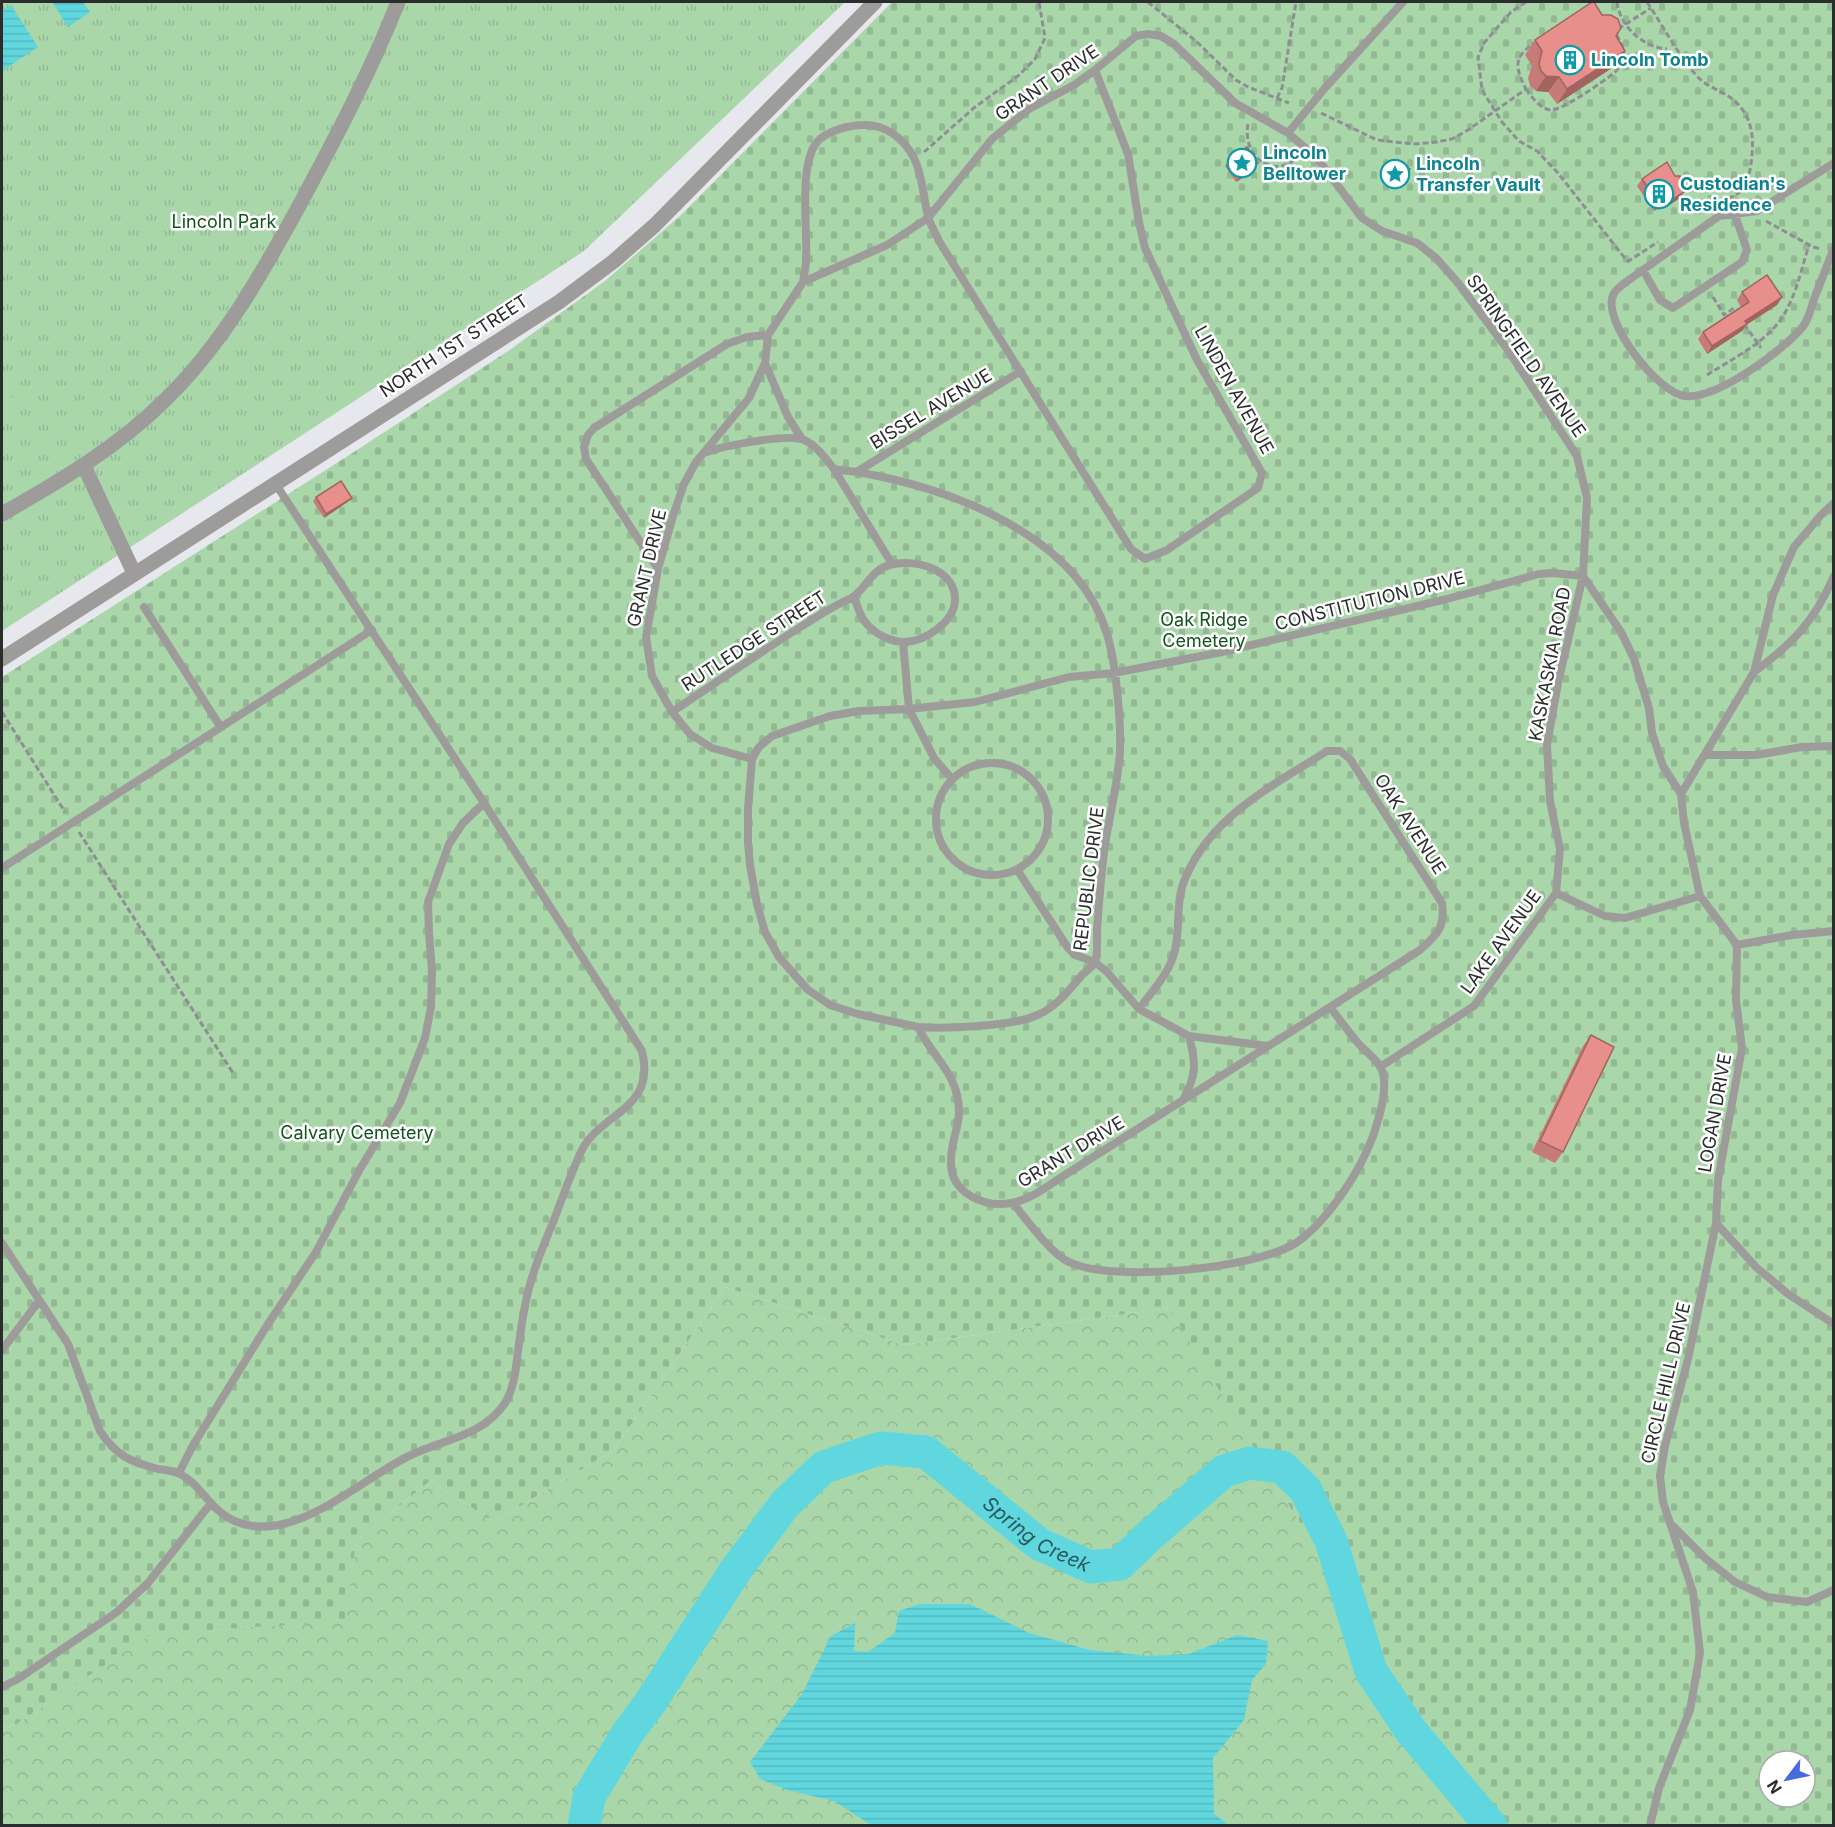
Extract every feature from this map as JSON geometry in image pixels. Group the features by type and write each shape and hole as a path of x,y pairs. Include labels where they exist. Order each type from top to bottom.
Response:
{"street":[{"path":"2,514 84,466 131,432 167,399 233,318 261,275 363,86 398,2"},
{"name":"NORTH 1ST STREET","path":"2,659 559,302 614,261 655,225 875,2"},
{"path":"84,466 134,573"}],"lane":[{"path":"1288,133 1325,88 1403,2"},
{"name":"GRANT DRIVE","path":"752,759 712,748 690,734 672,712 652,676 646,637 658,569 672,516 684,484 696,462 748,398 765,363 768,335 803,282 887,245 928,218 992,139 1029,109 1074,85 1095,70 1136,36 1148,33 1161,36 1174,44 1235,103 1288,133"},
{"name":"LINDEN AVENUE","path":"914,159 928,218 939,241 1131,549 1145,559 1167,550 1258,488 1262,473 1197,360 1145,248 1138,222 1128,154 1095,70"},
{"path":"803,282 806,261 806,181 809,162 817,142 831,133 862,125 876,126 901,139 914,159"},
{"name":"SPRINGFIELD AVENUE","path":"1288,133 1317,158 1362,218 1382,231 1417,243 1436,258 1458,283 1508,350 1549,410 1577,456 1587,498 1582,576"},
{"path":"1833,163 1758,211 1719,216 1626,282 1614,294 1612,304 1617,323 1633,353 1666,389 1686,396 1704,394 1771,356 1790,341 1806,322 1833,250"},
{"path":"1643,270 1659,300 1673,308 1742,262 1747,250 1735,215"},
{"path":"658,569 586,459 584,447 588,435 606,419 727,344 747,337 768,335"},
{"path":"765,363 788,417 802,439 819,452 834,469 892,564"},
{"name":"BISSEL AVENUE","path":"858,471 1021,372"},
{"path":"705,453 755,441 802,439"},
{"name":"REPUBLIC DRIVE","path":"834,469 858,471 923,488 957,500 1018,528 1040,544 1080,583 1094,603 1107,634 1114,673 1120,750 1105,845 1095,962 1068,993 1056,1004 1035,1017 935,1029 918,1027"},
{"path":"2,1243 68,1344 92,1412 108,1444 116,1452 134,1463 179,1473 194,1483 226,1516 243,1524 270,1527 289,1523 308,1515 412,1454 465,1436 489,1420 503,1404 511,1391 529,1287 580,1153 593,1134 636,1098 642,1088 645,1064 642,1051 484,803 275,483"},
{"path":"1681,794 1754,672 1773,595 1794,547 1833,503"},
{"path":"892,564 934,568 948,580 956,596 954,608 946,622 922,637 903,642 883,637 868,627 854,596 879,569 892,564"},
{"name":"CONSTITUTION DRIVE","path":"752,759 759,747 772,736 830,716 859,711 909,709 975,702 1005,696 1069,677 1114,673 1222,652 1447,599 1539,574 1582,576"},
{"path":"1582,576 1602,602 1626,641 1634,659 1649,708 1652,733 1663,766 1681,794 1684,823 1700,896 1737,945 1792,935 1833,931"},
{"name":"KASKASKIA ROAD","path":"1556,893 1560,849 1550,801 1547,745 1558,683 1582,576"},
{"path":"1754,672 1781,652 1805,627 1820,606 1833,576"},
{"name":"RUTLEDGE STREET","path":"672,712 794,632 854,596"},
{"path":"144,607 220,726"},
{"path":"2,868 372,630"},
{"path":"903,642 909,709 934,758 952,779"},
{"path":"1705,755 1756,755 1802,747 1833,746"},
{"name":"OAK AVENUE","path":"1139,1009 1166,972 1175,951 1182,888 1203,846 1221,823 1255,797 1327,751 1340,751 1350,759 1442,903 1444,919"},
{"path":"752,759 748,810 750,865 765,932 779,957 807,989 830,1005 858,1014 918,1027"},
{"path":"999,763 1017,768 1030,777 1044,797 1048,812 1046,836 1034,858 1018,871 996,876 971,872 954,861 938,838 935,819 940,796 952,779 973,766 999,763"},
{"path":"179,1473 192,1447 268,1324 316,1252 360,1169 400,1103 425,1038 432,1007 428,902 449,844 463,823 484,803"},
{"path":"1018,871 1068,948 1075,955 1095,962 1107,972 1139,1009 1189,1036 1268,1046"},
{"path":"1556,893 1605,916 1625,918 1700,896"},
{"name":"LAKE AVENUE","path":"1380,1067 1474,1006 1556,893"},
{"name":"GRANT DRIVE","path":"918,1027 926,1043 951,1076 957,1095 960,1112 950,1160 951,1173 956,1183 966,1194 981,1202 1013,1203 1035,1193 1182,1102 1420,950 1438,934 1444,919"},
{"name":"LOGAN DRIVE","path":"1716,1223 1718,1180 1742,1048 1736,1000 1737,945"},
{"path":"1013,1203 1046,1242 1066,1261 1087,1270 1131,1274 1184,1270 1248,1260 1295,1243 1315,1226 1332,1206 1358,1166 1372,1139 1384,1092 1380,1067 1330,1007"},
{"path":"1182,1102 1192,1083 1194,1070 1194,1057 1189,1036"},
{"path":"1716,1223 1756,1267 1788,1294 1833,1324"},
{"name":"CIRCLE HILL DRIVE","path":"1650,1826 1659,1788 1690,1710 1700,1653 1693,1592 1663,1503 1659,1476 1688,1359 1716,1223"},
{"path":"2,1350 39,1301"},
{"path":"2,1687 117,1612 148,1583 211,1503"},
{"path":"1670,1524 1705,1558 1735,1582 1767,1597 1807,1602 1833,1590"}],"path":[{"path":"914,159 938,141 975,107 1018,76 1035,59 1046,38 1039,2"},
{"path":"1148,2 1197,42 1236,80 1289,104"},
{"path":"1277,98 1282,88 1296,2"},
{"path":"1526,2 1511,12 1484,43 1478,57 1482,90 1495,112 1519,141 1537,151 1558,173 1629,263 1664,238"},
{"path":"1617,2 1626,24 1638,39 1645,44 1667,49"},
{"path":"1647,2 1696,76 1732,99 1744,113 1751,129 1754,144 1753,160 1746,189 1718,204"},
{"path":"1541,39 1522,53 1518,59 1519,75 1526,89 1540,105 1553,110 1558,109 1608,77 1620,66 1624,56 1621,43 1614,32 1651,8"},
{"path":"1321,113 1377,140 1413,144 1452,139 1526,89"},
{"path":"1251,111 1247,131 1248,144 1254,156 1265,164 1287,165 1306,150"},
{"path":"1758,211 1764,220 1809,245 1833,250"},
{"path":"1707,375 1766,336 1786,312 1809,245"},
{"path":"1706,286 1724,315 1734,309 1756,343 1771,356"},
{"path":"2,712 233,1073"}],"green space":[{"name":"Lincoln Park","path":"2,2 845,2 584,251 2,631"},
{"name":"Oak Ridge Cemetery","path":"892,2 1833,2 1833,1825 1484,1825 1169,1308 904,1345 725,1287 614,1450 494,1522 430,1481 356,1541 345,1621 210,1630 156,1631 15,1725 2,1728 2,677 511,349 605,281 681,215"},
{"path":"2,386 14,400 13,418 2,428"},
{"path":"725,1287 904,1345 1169,1308 1621,1825 2,1826 2,1728 15,1725 156,1630 210,1630 344,1620 356,1541 430,1481 494,1522 614,1450"}],"water":[{"path":"52,2 83,2 90,12 68,27"},
{"path":"11,5 38,47 2,71 2,11"},
{"path":"919,1604 970,1604 1029,1633 1090,1650 1148,1656 1189,1654 1237,1635 1268,1641 1266,1664 1252,1680 1244,1720 1213,1758 1214,1814 1229,1825 871,1825 834,1801 787,1790 760,1779 750,1762 802,1694 831,1636 855,1623 854,1651 868,1652 895,1633 899,1611"}],"building":[{"name":"Lincoln Tomb","path":"1592,2 1602,15 1611,15 1618,19 1621,28 1616,36 1625,51 1567,89 1559,77 1546,76 1541,71 1539,64 1542,51 1535,40"},
{"path":"1247,147 1258,163 1241,175 1230,158"},
{"path":"1397,161 1410,169 1400,184 1387,175"},
{"name":"Custodian's Residence","path":"1667,162 1675,176 1680,176 1680,184 1685,191 1670,201 1667,198 1659,204 1642,179"},
{"path":"1767,275 1782,297 1745,321 1747,324 1712,346 1703,332 1749,302 1742,292"},
{"path":"341,481 352,498 326,514 316,497"},
{"path":"1591,1035 1614,1047 1563,1152 1540,1141"}],"waterway":[{"name":"Spring Creek","path":"584,1826 589,1797 627,1734 650,1703 735,1571 785,1504 824,1467 881,1448 926,1452 1039,1544 1091,1567 1120,1564 1224,1471 1250,1463 1282,1467 1305,1489 1331,1541 1371,1671 1411,1731 1491,1826"}],"place":[{"name":"Lincoln Tomb","path":"1570,60"},
{"name":"Lincoln Belltower","path":"1242,163"},
{"name":"Lincoln Transfer Vault","path":"1395,174"},
{"name":"Custodian's Residence","path":"1659,194"}],"park label":[{"name":"Calvary Cemetery","path":"357,1133"}]}
